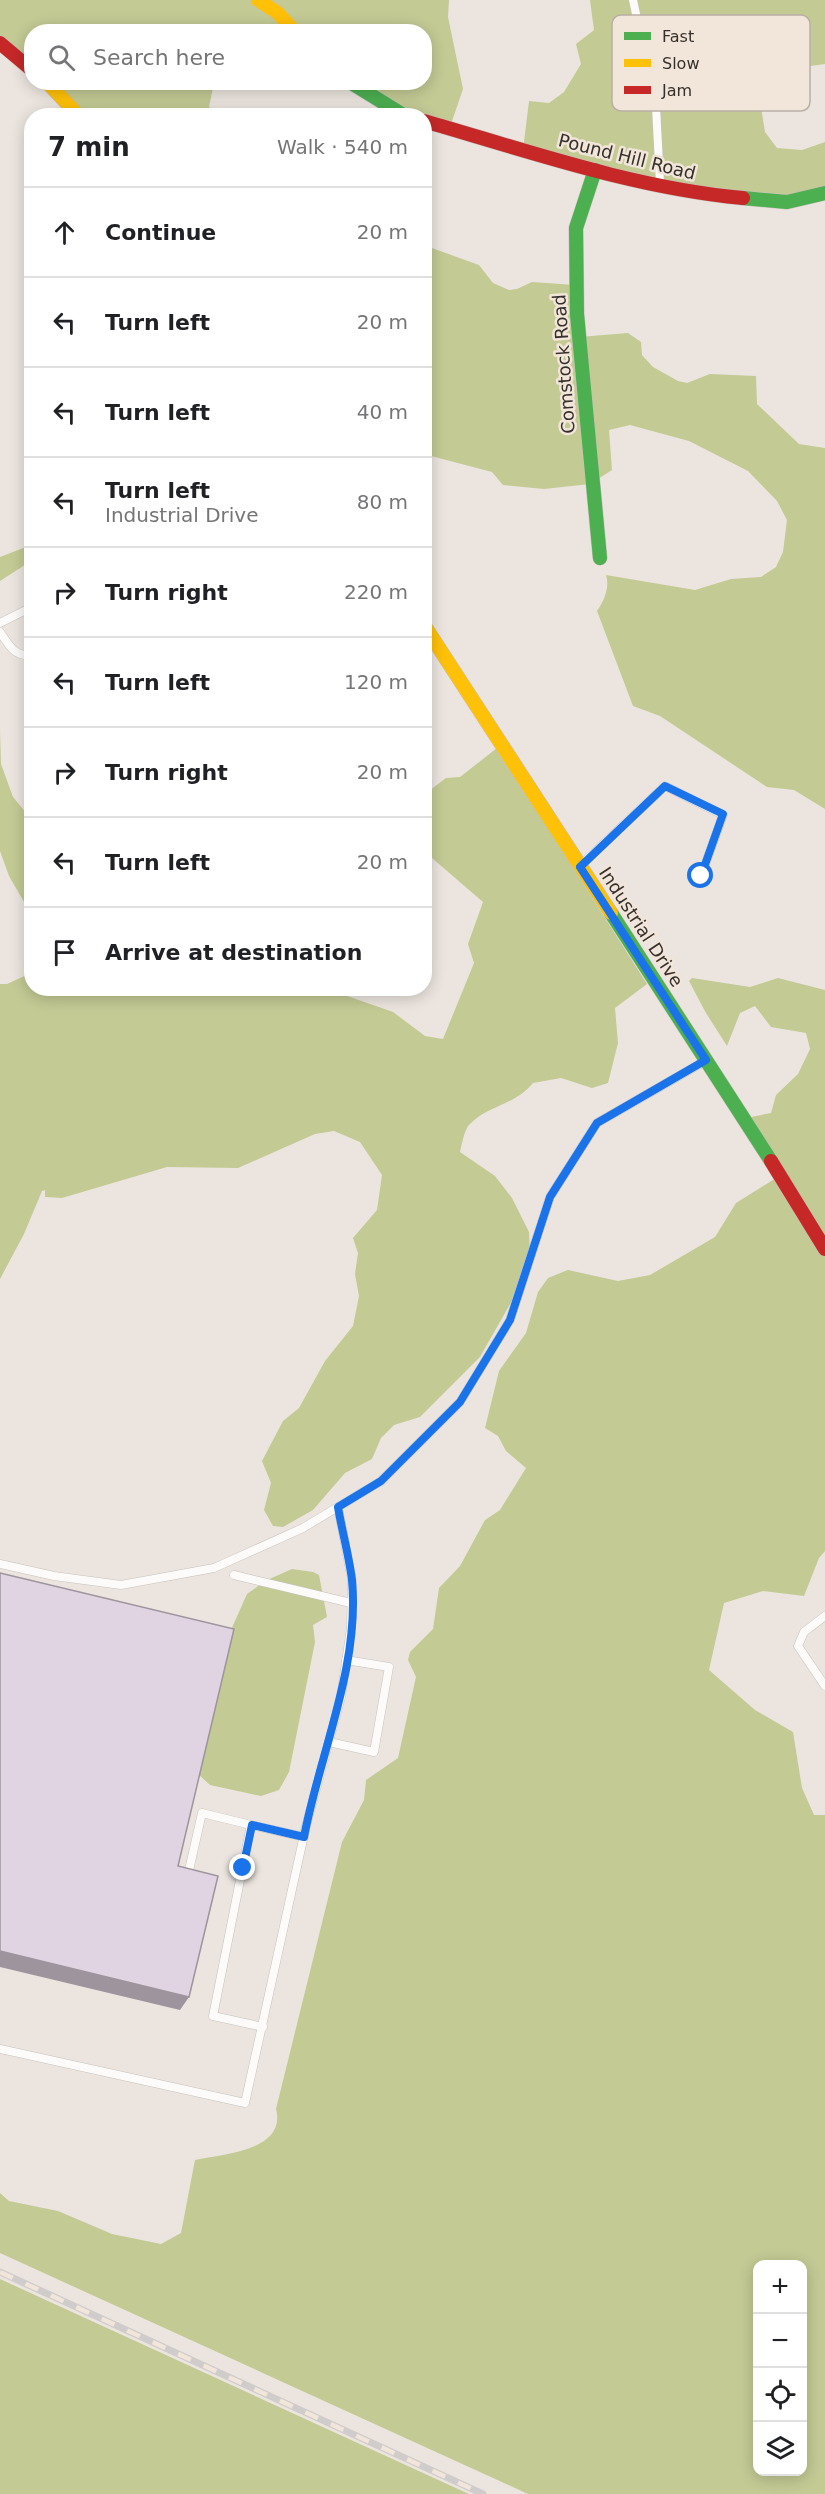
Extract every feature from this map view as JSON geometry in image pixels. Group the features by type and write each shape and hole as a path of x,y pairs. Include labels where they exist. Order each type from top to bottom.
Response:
{"street":[{"path":"258,0 278,13 288,24"},
{"path":"0,43 24,63"},
{"path":"55,90 71,108"},
{"path":"364,90 392,108"},
{"name":"Pound Hill Road","path":"432,123 595,170 711,195 787,202 825,193"},
{"name":"Comstock Road","path":"595,170 576,228 577,314 600,558"},
{"name":"Industrial Drive","path":"432,637 757,1137 825,1250"}],"lane":[{"path":"633,0 636,15"},
{"path":"656,111 660,185"},
{"path":"0,623 24,611"},
{"path":"0,632 14,652 24,656"},
{"path":"580,867 665,786 723,814 701,876"},
{"path":"0,1564 54,1576 121,1585 214,1568 303,1528 381,1481 460,1402 510,1320 550,1197 597,1123 706,1060"},
{"path":"0,2049 245,2103 304,1837 341,1697 351,1628 352,1580 338,1507"},
{"path":"234,1575 351,1603"},
{"path":"825,1616 804,1632 798,1646 825,1686"},
{"path":"329,1742 374,1752 388,1667 346,1660"},
{"path":"190,1866 202,1813 304,1837"},
{"path":"252,1825 213,2016 263,2027"}],"green space":[{"path":"0,0 449,0 448,17 463,89 451,124 432,117 432,108 406,108 377,90 432,90 432,24 24,24 24,66 0,46"},
{"path":"590,0 825,0 825,64 810,66 810,15 612,15 612,111 762,111 765,132 777,148 802,150 825,142 825,195 786,205 523,150 529,101 549,103 564,92 581,64 576,44 594,30"},
{"path":"51,90 213,90 210,108 69,108"},
{"path":"432,248 479,265 493,283 509,290 532,282 575,285 579,337 628,333 641,342 642,355 653,367 678,381 687,383 710,374 756,376 757,404 799,444 825,448 825,809 794,790 767,787 660,716 633,706 597,611 606,594 606,575 695,590 731,579 761,577 776,567 783,552 787,520 777,501 748,471 689,441 630,425 609,430 612,470 590,484 544,489 503,485 492,472 432,456"},
{"path":"24,548 24,566 0,581 0,557"},
{"path":"0,730 1,764 13,797 24,810 24,902 9,876 0,851"},
{"path":"497,748 647,984 615,1008 618,1043 608,1083 592,1088 561,1078 533,1083 518,1096 476,1118 466,1131 460,1152 495,1176 512,1198 529,1232 530,1253 517,1292 480,1357 420,1417 394,1425 381,1438 372,1459 345,1473 313,1510 283,1527 273,1526 264,1510 271,1483 262,1461 283,1421 299,1408 325,1361 353,1326 359,1296 355,1274 358,1253 353,1238 377,1210 382,1175 360,1142 334,1131 315,1134 238,1168 167,1167 62,1198 45,1197 45,1190 42,1191 24,1234 0,1279 0,984 7,984 24,976 24,996 347,996 393,1012 425,1036 443,1039 474,963 468,944 483,902 432,858 432,789 446,778 460,777"},
{"path":"692,978 750,987 778,978 825,990 825,1551 819,1558 804,1596 763,1591 724,1603 709,1670 755,1710 793,1732 802,1788 814,1815 825,1815 825,2494 528,2494 0,2253 0,2193 9,2201 58,2211 112,2234 161,2244 181,2233 195,2160 250,2148 263,2142 272,2134 277,2123 276,2109 342,1842 364,1800 366,1780 398,1758 416,1677 408,1660 410,1652 433,1629 439,1588 460,1566 485,1520 500,1510 526,1468 506,1451 498,1436 485,1428 499,1371 526,1333 538,1292 548,1278 568,1270 618,1281 650,1275 715,1237 736,1203 776,1178 741,1119 771,1113 776,1095 798,1074 810,1049 806,1033 771,1027 755,1006 740,1013 727,1046 689,981"},
{"path":"292,1569 319,1575 327,1617 313,1625 315,1642 289,1772 279,1790 261,1796 210,1785 198,1774 227,1639 247,1594 265,1581"},
{"path":"0,2279 469,2494 0,2494"}],"building":[{"path":"0,1573 234,1629 178,1866 218,1876 189,1997 0,1951"}],"railway":[{"path":"0,2272 483,2494"}],"traffic: fast":[{"path":"363,90 392,108"},
{"path":"595,170 576,228 577,314 600,558"},
{"path":"743,198 787,202 825,193"},
{"path":"611,913 771,1161"}],"traffic: slow":[{"path":"258,0 278,13 288,24"},
{"path":"55,90 71,108"},
{"path":"432,637 611,913"}],"traffic: jam":[{"path":"0,43 24,63"},
{"path":"432,123 622,177 702,193 743,198"},
{"path":"771,1161 825,1249"}],"route":[{"path":"243,1868 252,1825 304,1837 341,1697 351,1628 352,1580 338,1507 381,1481 460,1402 510,1320 550,1197 597,1123 706,1060 580,867 665,786 723,814 701,876"}]}
